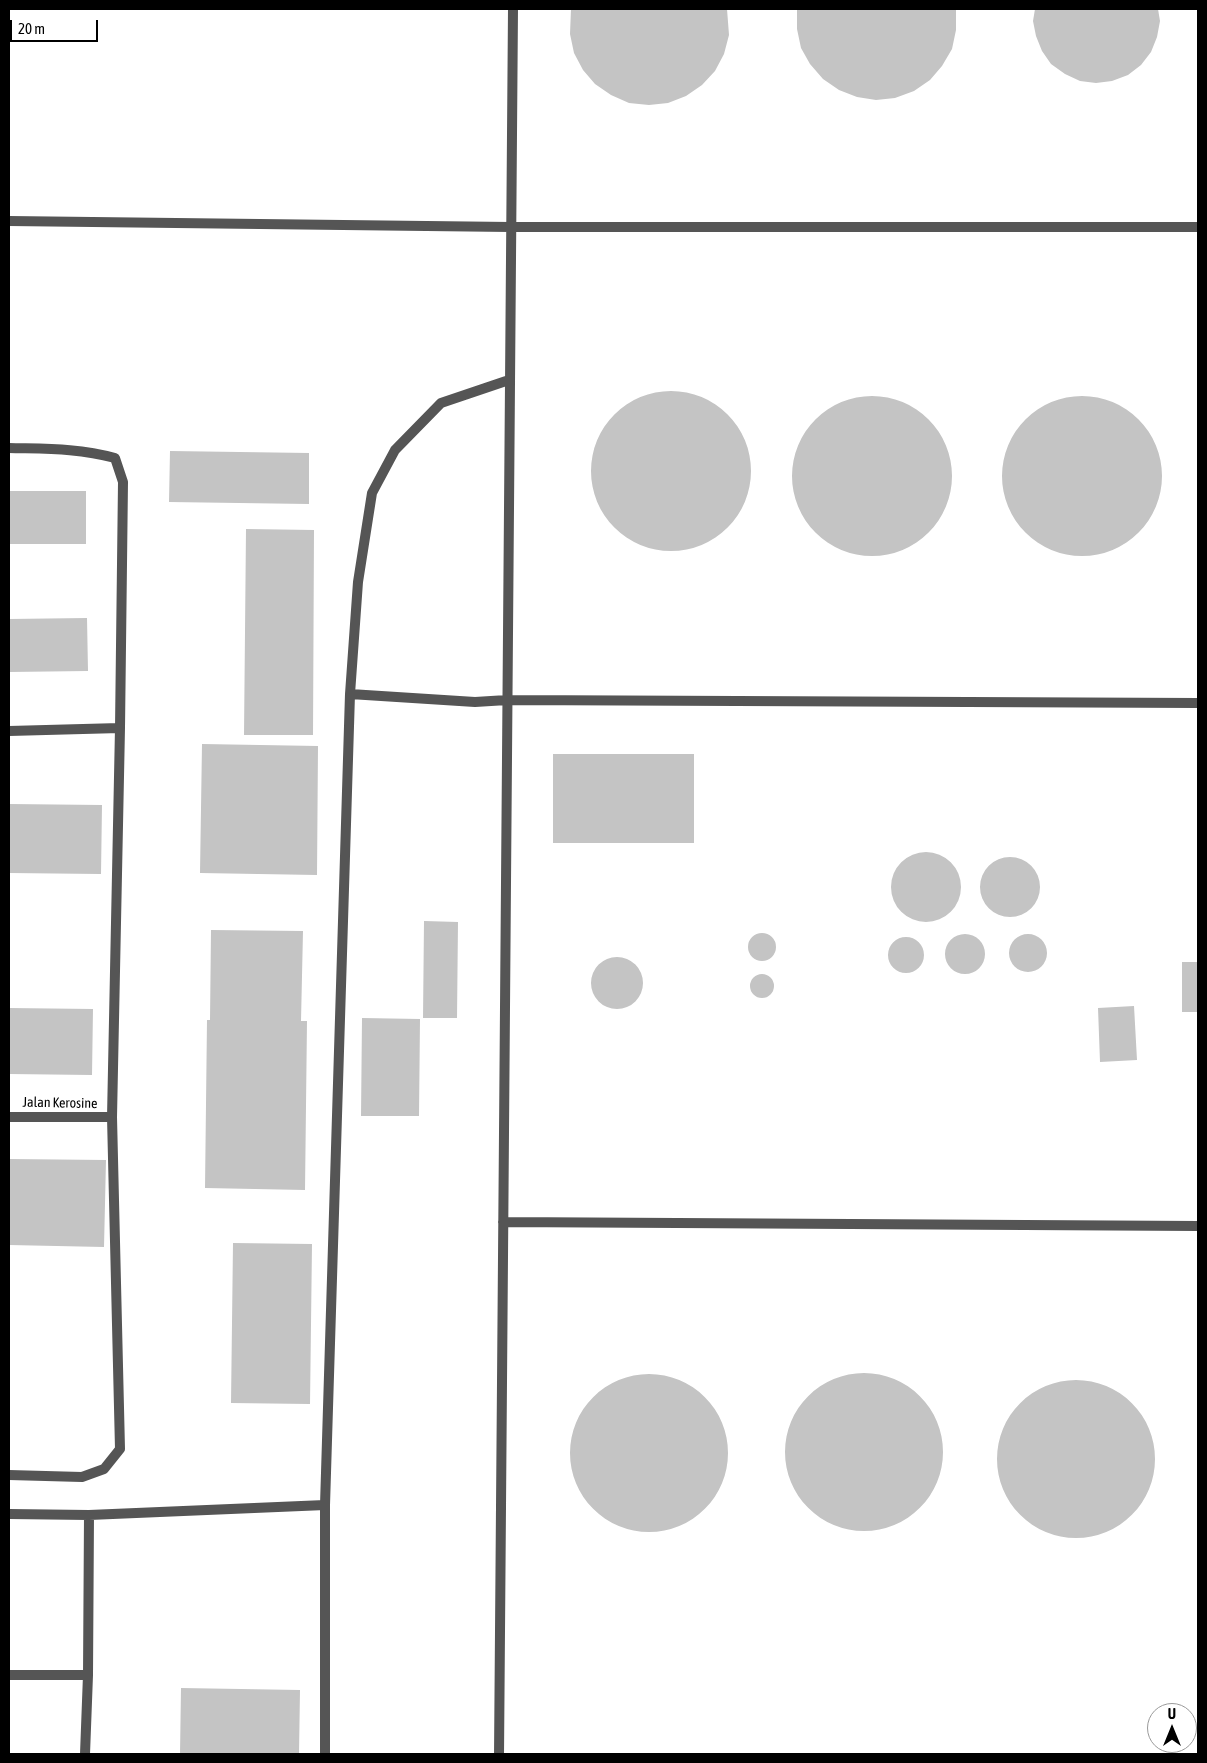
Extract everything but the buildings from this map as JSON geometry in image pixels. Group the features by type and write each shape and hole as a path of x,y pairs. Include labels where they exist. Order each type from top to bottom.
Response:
{"lane":[{"path":"499,1754 513,9"},
{"path":"9,221 510,227 1198,227"},
{"path":"325,1754 325,1505 350,694 358,582 372,493 395,450 441,403 510,380"},
{"path":"9,448 75,450 115,458 123,482 112,1118 120,1449 104,1470 82,1477 9,1475"},
{"path":"350,694 475,702 507,700 1198,703"},
{"path":"9,731 120,728"},
{"name":"Jalan Kerosine","path":"9,1117 112,1118"},
{"path":"503,1222 1198,1226"},
{"path":"9,1514 89,1515 325,1505"},
{"path":"85,1754 88,1675 89,1515"},
{"path":"9,1676 88,1675"}]}
